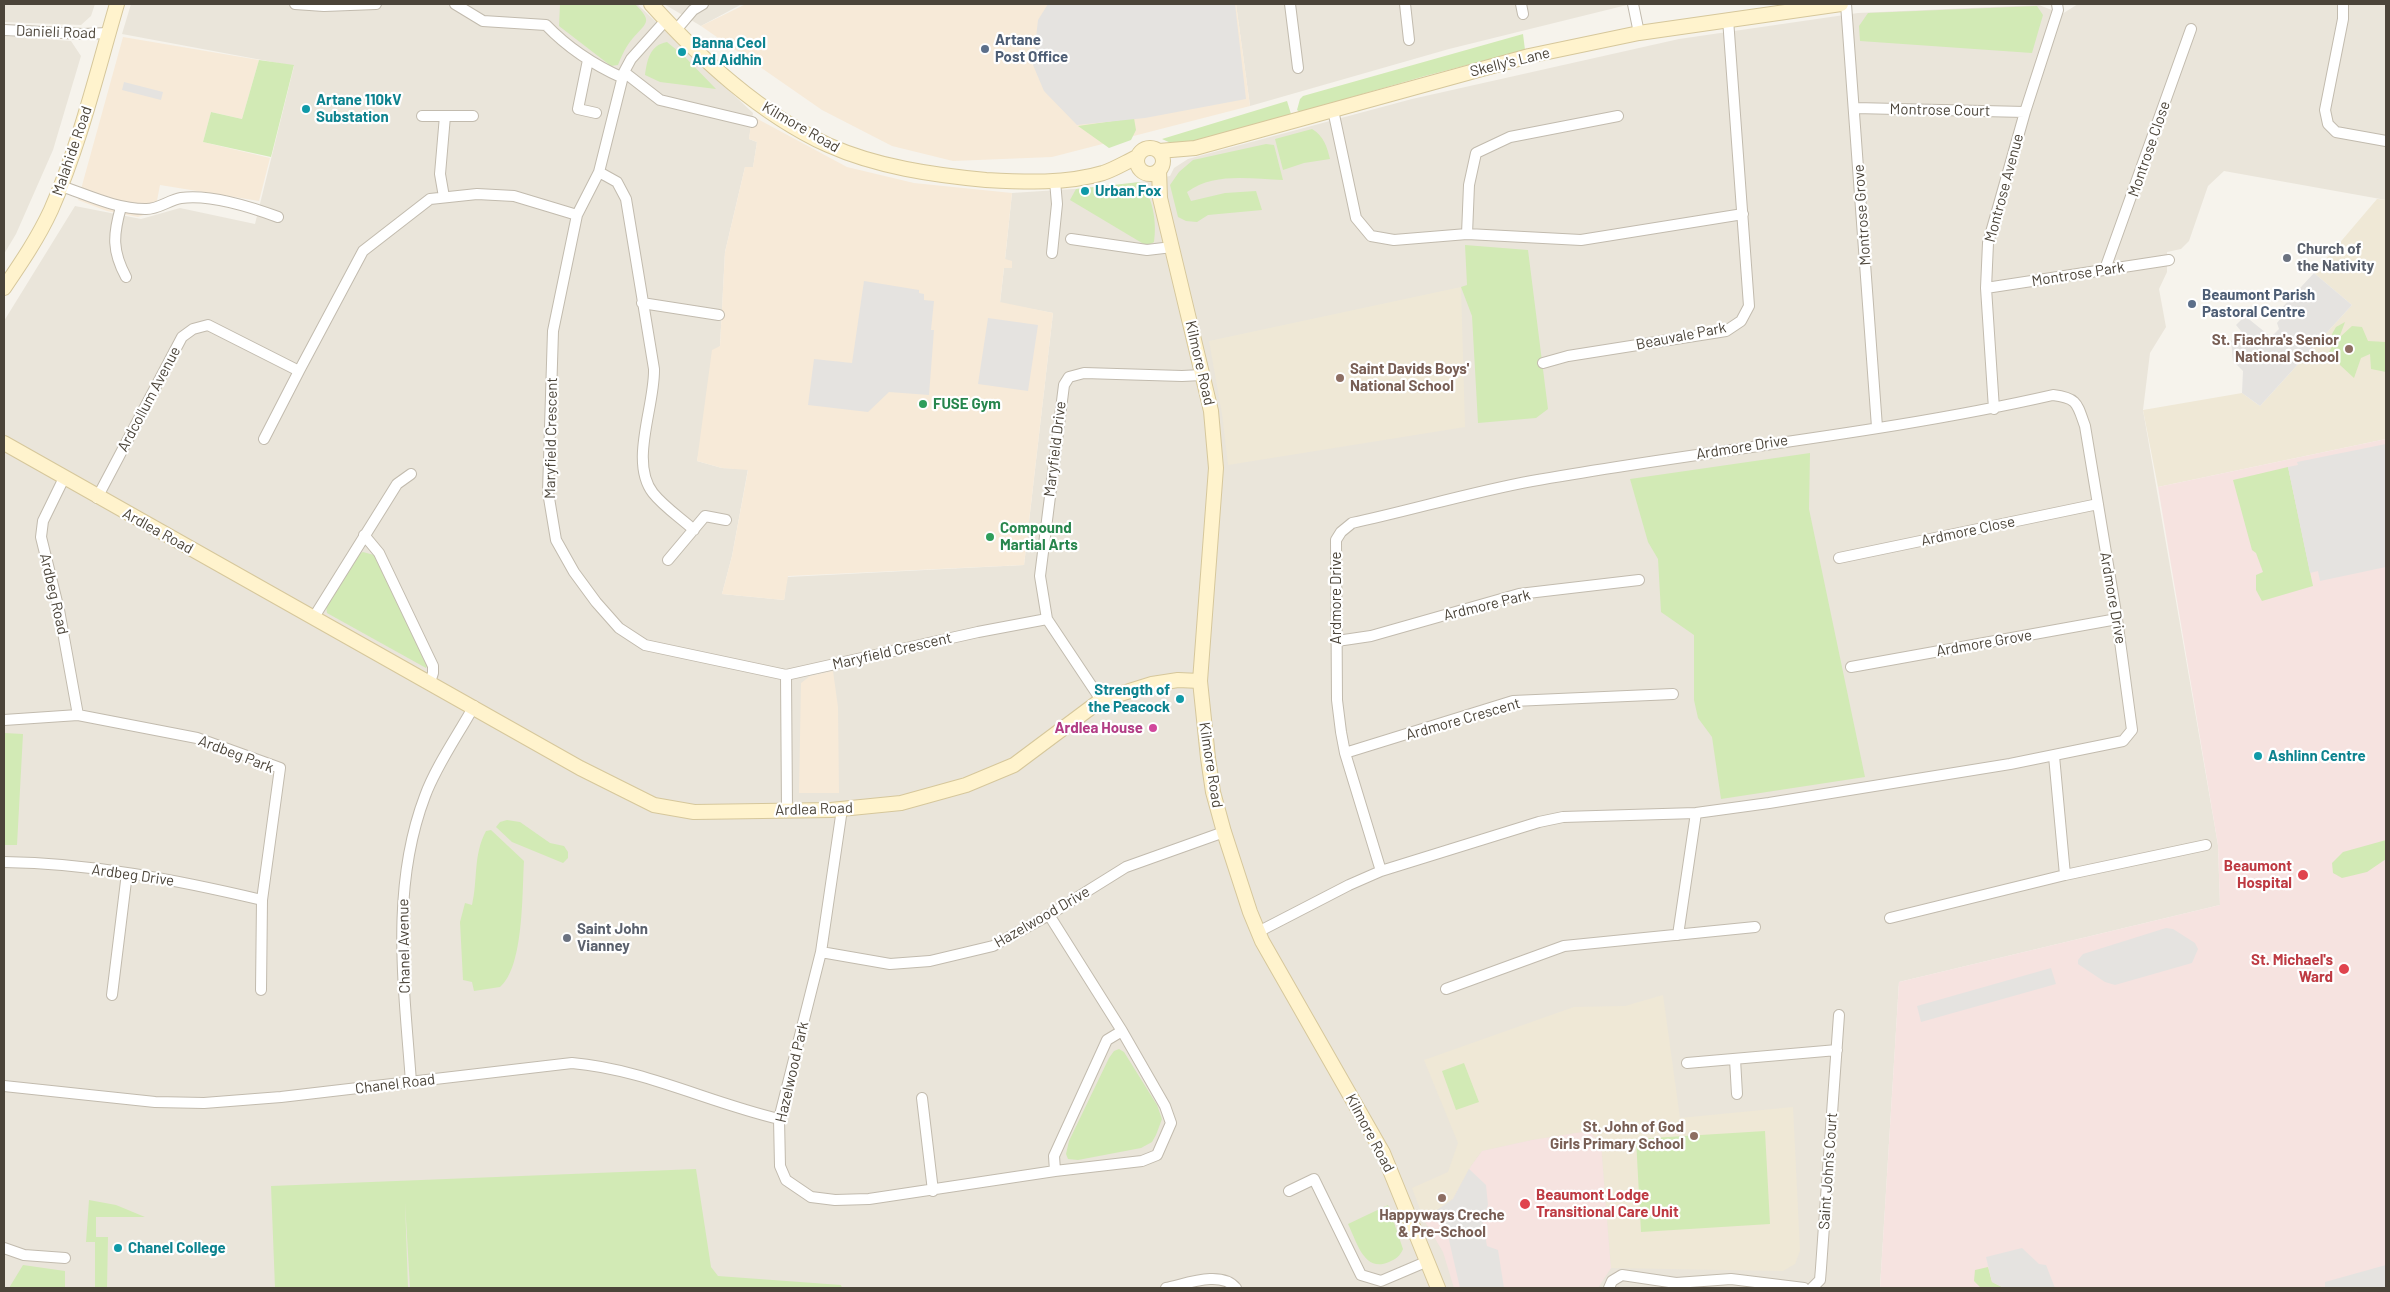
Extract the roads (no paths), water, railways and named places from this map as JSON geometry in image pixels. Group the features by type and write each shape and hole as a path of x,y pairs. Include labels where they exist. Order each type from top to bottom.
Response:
{"street":[{"name":"Malahide Road","path":"4,288 39,233 60,186 117,4"},
{"path":"295,4 324,6 376,4"},
{"path":"455,4 483,21 546,25 562,41 588,60 624,75 660,100 752,122"},
{"name":"Kilmore Road","path":"651,4 719,70 756,101 808,134 843,151 872,161 935,174 999,180 1054,180 1087,177 1105,172 1137,157"},
{"name":"Maryfield Crescent","path":"703,4 671,25 631,59 624,75 599,172 577,215 553,331 548,492 556,540 574,572 596,602 619,628 645,645 786,675 978,632 1047,619"},
{"path":"1290,4 1298,68"},
{"path":"1405,4 1409,40"},
{"path":"1633,4 1639,33"},
{"name":"Skelly's Lane","path":"1159,151 1184,150 1529,56 1639,33 1841,4"},
{"name":"Montrose Grove","path":"1846,4 1877,427"},
{"name":"Montrose Avenue","path":"1994,408 1986,288 1988,243 2025,112 2058,10 2057,4"},
{"path":"2343,4 2343,19 2325,110 2328,124 2336,132 2386,141"},
{"name":"Beauvale Park","path":"1543,363 1568,356 1726,331 1741,321 1748,306 1728,19"},
{"name":"Montrose Close","path":"2106,269 2191,29"},
{"name":"Danieli Road","path":"4,30 83,34 109,33"},
{"path":"588,60 578,108 596,113"},
{"name":"Montrose Court","path":"1854,108 2025,112"},
{"path":"1333,110 1356,218 1371,236 1394,240 1467,234 1581,240 1743,214"},
{"path":"422,116 473,116"},
{"path":"444,197 440,174 445,116"},
{"path":"1467,234 1469,185 1476,153 1510,137 1618,116"},
{"path":"1146,148 1151,148 1159,151 1163,160 1160,169 1151,174 1143,172 1137,164 1137,157 1146,148"},
{"name":"Skelly's Lane","path":"1160,169 1184,150"},
{"name":"Kilmore Road","path":"1160,169 1160,198 1211,411 1216,468 1200,681 1212,792 1258,932 1282,978 1383,1153 1438,1288"},
{"path":"599,172 617,182 626,199 654,382 642,464 649,488 654,495 694,530"},
{"name":"Kilmore Road","path":"1105,172 1143,172 1160,198"},
{"path":"1052,253 1057,204 1054,180"},
{"path":"60,186 121,207 147,210 178,199 194,197 256,209 278,217"},
{"path":"264,439 363,251 430,199 477,194 514,196 577,215"},
{"path":"121,207 116,224 116,257 126,277"},
{"path":"1071,239 1147,250 1172,247"},
{"name":"Montrose Park","path":"1986,288 2095,273 2106,269 2169,260"},
{"path":"642,303 719,315"},
{"name":"Ardcollum Avenue","path":"97,498 182,337 193,329 208,325 299,371"},
{"name":"Maryfield Drive","path":"1101,700 1047,619 1040,576 1066,381 1072,375 1084,373 1202,375"},
{"name":"Ardmore Drive","path":"1258,932 1349,884 1382,871 1509,830 1563,817 1696,813 1788,800 2054,756 2123,741 2132,730 2117,619 2085,426 2076,402 2068,397 2053,395 1944,418 1531,482 1352,522 1341,532 1336,540 1337,700 1345,753 1382,871"},
{"name":"Ardlea Road","path":"4,443 97,498 474,706 580,768 654,805 694,812 842,809 901,803 966,785 1014,764 1101,700 1152,684 1178,680 1200,681"},
{"path":"314,617 396,484 411,474"},
{"name":"Ardbeg Road","path":"64,478 43,521 41,537 58,610 78,715"},
{"name":"Ardmore Close","path":"1839,558 2098,504"},
{"path":"668,560 705,516 726,520"},
{"path":"364,535 379,553 433,666 430,682"},
{"name":"Ardmore Park","path":"1337,640 1371,636 1519,594 1639,580"},
{"name":"Ardmore Grove","path":"1851,667 2117,619"},
{"path":"786,675 787,810"},
{"name":"Ardmore Crescent","path":"1345,753 1513,702 1673,694"},
{"name":"Chanel Avenue","path":"411,1082 401,928 404,878 416,823 425,794 474,706"},
{"name":"Ardbeg Park","path":"4,720 78,715 197,738 280,768 262,900 261,990"},
{"path":"2054,756 2064,875"},
{"name":"Hazelwood Park","path":"842,809 821,952 779,1119 780,1166 786,1180 810,1197 835,1200 861,1199 933,1191 1055,1170 1142,1161 1157,1156 1171,1123 1165,1106 1122,1031 1049,915"},
{"path":"1678,935 1696,813"},
{"name":"Hazelwood Drive","path":"821,952 890,964 930,960 992,946 1049,915 1126,867 1224,832"},
{"path":"1890,918 2064,875 2206,845"},
{"name":"Ardbeg Drive","path":"4,862 34,862 127,873 197,885 262,900"},
{"path":"112,995 127,873"},
{"path":"1446,989 1564,946 1755,927"},
{"name":"Saint John's Court","path":"1812,1288 1820,1280 1839,1015"},
{"path":"1055,1170 1054,1156 1107,1040 1122,1031"},
{"path":"1687,1063 1837,1050"},
{"path":"1735,1059 1737,1094"},
{"name":"Chanel Road","path":"4,1086 155,1102 204,1104 281,1098 548,1064 595,1065 657,1081 779,1119"},
{"path":"922,1098 933,1191"},
{"path":"1289,1191 1314,1178 1361,1275 1371,1280 1381,1281 1428,1261"},
{"path":"4,1248 24,1255 65,1258"},
{"path":"1609,1288 1612,1281 1622,1275 1676,1283 1731,1279 1804,1288"},
{"path":"1166,1288 1221,1278 1230,1281 1236,1288"}],"place":[{"name":"Artane Post Office","path":"985,49"},
{"name":"Banna Ceol Ard Aidhin","path":"682,52"},
{"name":"Artane 110kV Substation","path":"306,109"},
{"name":"Urban Fox","path":"1085,191"},
{"name":"Church of the Nativity","path":"2287,258"},
{"name":"Beaumont Parish Pastoral Centre","path":"2192,304"},
{"name":"St. Fiachra's Senior National School","path":"2349,349"},
{"name":"Saint Davids Boys' National School","path":"1340,378"},
{"name":"FUSE Gym","path":"923,404"},
{"name":"Compound Martial Arts","path":"990,537"},
{"name":"Strength of the Peacock","path":"1180,699"},
{"name":"Ardlea House","path":"1153,728"},
{"name":"Ashlinn Centre","path":"2258,756"},
{"name":"Beaumont Hospital","path":"2303,875"},
{"name":"Saint John Vianney","path":"567,938"},
{"name":"St. Michael's Ward","path":"2344,969"},
{"name":"St. John of God Girls Primary School","path":"1694,1136"},
{"name":"Happyways Creche & Pre-School","path":"1442,1198"},
{"name":"Beaumont Lodge Transitional Care Unit","path":"1525,1204"},
{"name":"Chanel College","path":"118,1248"}]}
